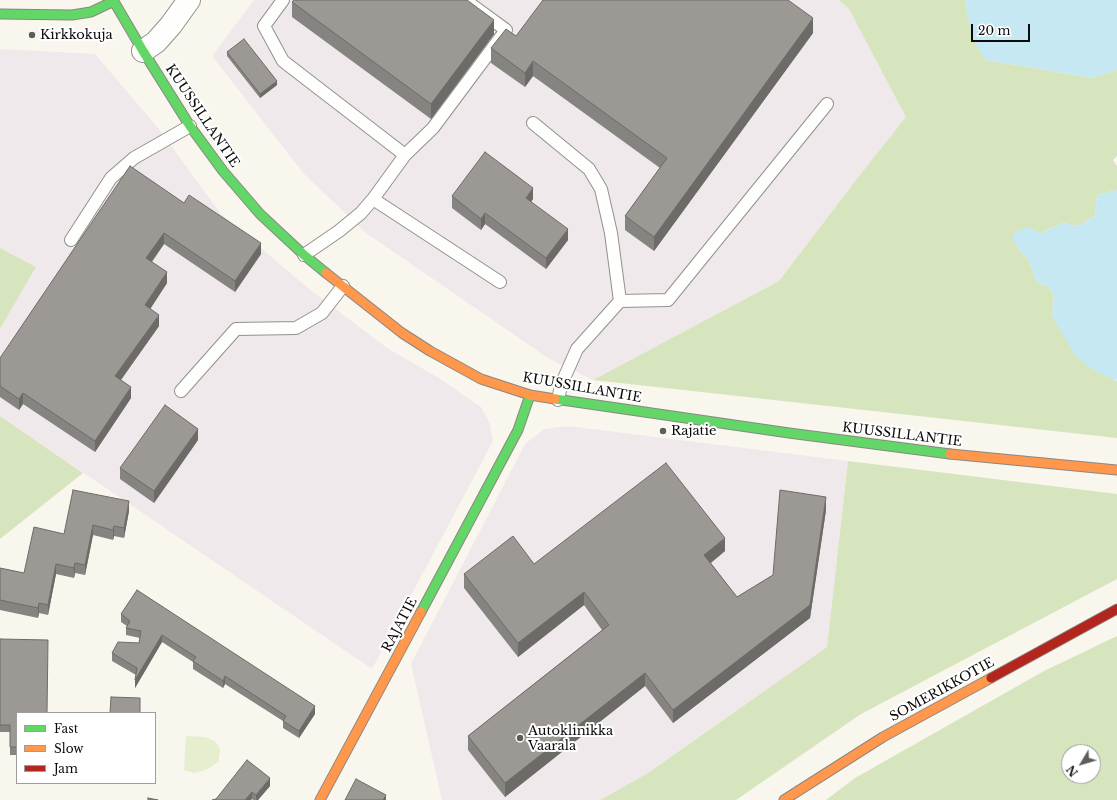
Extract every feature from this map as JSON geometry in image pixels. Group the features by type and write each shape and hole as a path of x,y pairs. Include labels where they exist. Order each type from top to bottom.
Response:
{"main road":[{"name":"KUUSSILLANTIE","path":"113,1 190,126 223,171 260,214 304,255 402,333 430,351 481,379 530,395 558,400 969,457 1117,470"},
{"path":"0,14 72,14 91,12 113,1"},
{"name":"RAJATIE","path":"320,800 521,424 530,395"},
{"name":"SOMERIKKOTIE","path":"784,800 883,737 1117,609"}],"street":[{"path":"143,51 156,42 171,25 189,0"}],"lane":[{"path":"283,0 264,26 283,61 405,156"},
{"path":"304,255 339,232 361,213 405,156 433,128 506,30 465,0"},
{"path":"558,400 561,385 577,349 620,301 668,300 827,104"},
{"path":"533,123 589,169 601,189 611,233 620,301"},
{"path":"71,240 111,178 134,158 190,126"},
{"path":"373,199 500,282"},
{"path":"181,391 236,329 296,328 322,313 343,286"}],"shaded area":[{"path":"254,0 839,0 849,9 907,117 856,180 779,281 593,380 548,358 366,233 304,174 212,56"},
{"path":"0,49 95,54 158,128 221,214 308,288 387,348 439,378 481,407 490,424 493,441 372,669 0,416 0,329 36,267 0,248"},
{"path":"568,426 848,461 827,647 648,773 600,800 442,800 411,664 525,444 544,429"}],"green space":[{"path":"839,0 966,0 965,3 985,60 1093,78 1117,70 1117,156 1113,160 1117,166 1117,190 1097,195 1095,216 1078,226 1063,223 1041,233 1017,247 1029,261 1037,283 1049,287 1054,296 1052,316 1115,381 1117,381 1117,438 593,380 779,281 906,117 849,9"},
{"path":"0,248 36,267 0,329"},
{"path":"0,416 83,473 0,539"},
{"path":"848,461 1117,494 1117,579 861,714 736,800 600,800 648,773 827,647"},
{"path":"1117,636 1117,800 826,800 855,778 1044,671"},
{"path":"186,736 205,737 214,741 220,750 218,762 208,769 194,773 184,770"}],"water":[{"path":"966,0 1117,0 1117,70 1093,78 985,60 972,37 965,3"},
{"path":"1117,190 1117,381 1095,371 1076,357 1052,316 1054,296 1049,287 1037,283 1029,261 1017,247 1012,236 1019,230 1029,227 1041,233 1063,223 1078,226 1095,216 1097,195"}],"building":[{"path":"294,0 467,0 494,20 431,104 292,2"},
{"path":"543,0 788,0 813,18 654,237 625,216 667,158 533,61 525,73 491,48 506,29 516,36"},
{"path":"244,39 277,81 260,94 227,52"},
{"path":"485,152 533,188 526,198 568,229 546,258 485,213 481,219 452,196"},
{"path":"130,166 184,203 189,195 261,243 235,281 164,233 146,258 167,272 145,305 159,315 115,376 131,387 95,441 23,393 19,399 0,386 0,358"},
{"path":"165,405 198,429 154,491 120,468"},
{"path":"666,463 725,538 704,555 737,597 773,575 780,490 826,497 810,605 673,710 645,673 505,783 468,736 609,625 584,592 518,643 464,574 513,536 534,564"},
{"path":"73,490 129,501 124,528 114,526 113,530 93,525 85,565 75,563 74,568 56,564 48,605 39,603 38,608 0,600 0,568 24,573 34,527 64,534"},
{"path":"137,590 315,706 299,731 283,721 286,716 225,676 223,681 193,661 196,657 162,635 135,680 137,668 112,653 118,642 139,643 141,631 126,628 130,621 121,614"},
{"path":"0,639 48,640 47,712 16,712 16,747 10,747 10,725 0,725"},
{"path":"111,697 140,698 140,712 110,712"},
{"path":"247,760 270,778 256,795 252,792 245,800 212,800 216,799"},
{"path":"356,779 386,795 383,800 345,800"}],"traffic: fast":[{"path":"113,0 190,126 223,171 260,214 304,255 326,273"},
{"path":"0,14 72,15 91,12 114,1"},
{"path":"421,612 518,430 530,395"},
{"path":"555,399 789,433 950,454"}],"traffic: slow":[{"path":"326,273 402,333 430,351 481,379 530,395 555,399"},
{"path":"950,454 1117,470"},
{"path":"320,800 421,612"},
{"path":"784,800 883,737 991,678"}],"traffic: jam":[{"path":"991,678 1117,609"}],"place":[{"name":"Kirkkokuja","path":"32,35"},
{"name":"Rajatie","path":"663,431"},
{"name":"Autoklinikka Vaarala","path":"520,738"}]}
